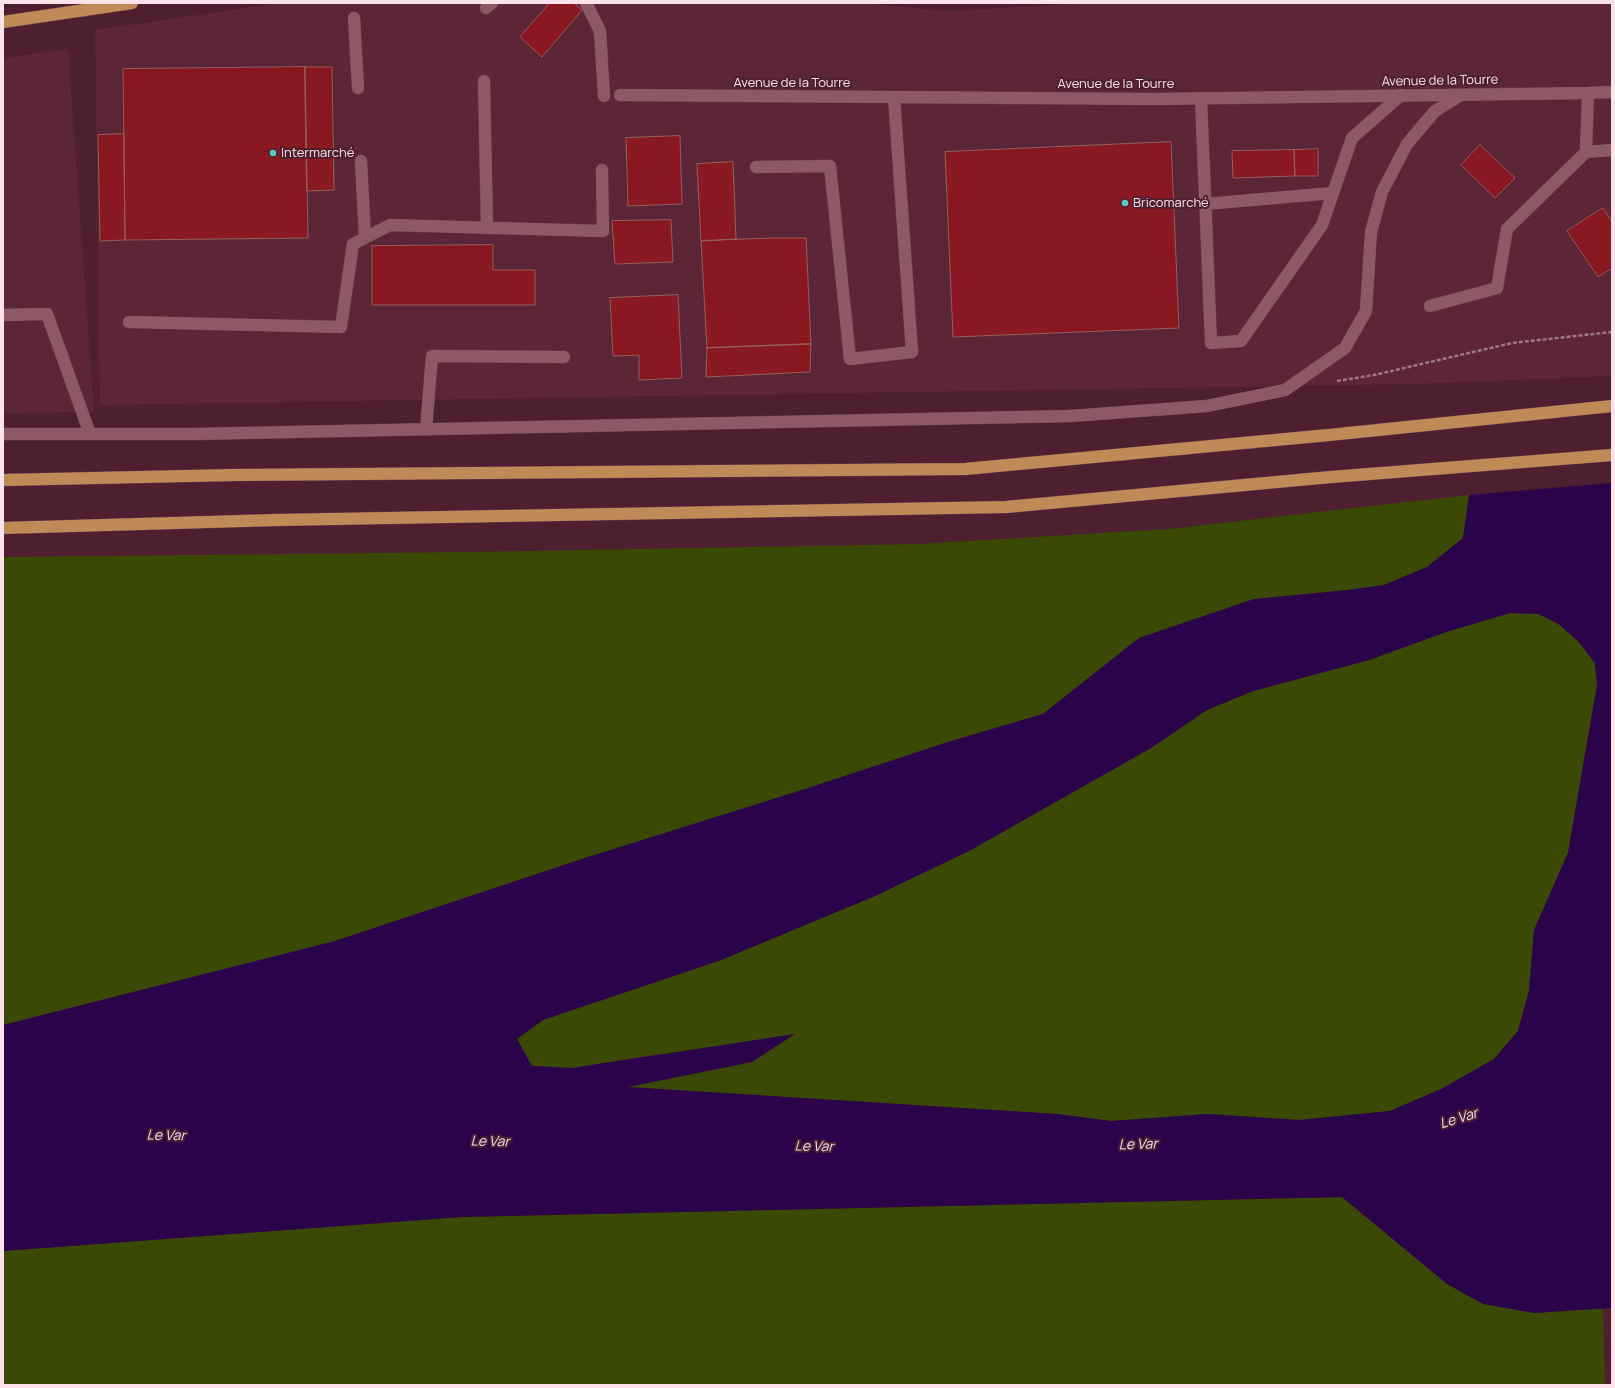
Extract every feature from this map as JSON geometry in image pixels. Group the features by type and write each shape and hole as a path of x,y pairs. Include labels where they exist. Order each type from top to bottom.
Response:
{"highway":[{"path":"3,22 132,3"},
{"path":"3,480 242,475 965,470 1612,406"},
{"path":"3,528 284,520 1006,507 1331,477 1612,455"}],"street":[{"path":"586,3 600,31 604,96"},
{"path":"354,18 358,88"},
{"path":"484,81 488,228"},
{"name":"Avenue de la Tourre","path":"620,95 1201,98 1612,92"},
{"path":"1586,152 1588,93"},
{"path":"1201,98 1211,343 1241,341 1322,225 1352,138 1401,95"},
{"path":"3,434 202,434 1070,416 1207,406 1285,390 1345,348 1366,311 1370,232 1382,192 1407,144 1435,111 1461,95"},
{"path":"756,167 830,166 850,359 912,352 894,97"},
{"path":"1430,306 1497,288 1508,229 1586,152 1612,150"},
{"path":"361,161 365,238"},
{"path":"129,322 342,327 353,244 390,225 603,231 602,170"},
{"path":"1205,204 1334,193"},
{"path":"3,315 47,314 90,434"},
{"path":"426,429 432,356 564,357"}],"path":[{"path":"1330,382 1374,375 1512,343 1612,332"}],"shaded area":[{"path":"280,3 860,3 946,11 1094,3 1612,3 1612,376 1414,384 100,405 95,30"},
{"path":"68,49 94,412 3,413 3,58"}],"green space":[{"path":"1469,495 1463,538 1427,567 1384,585 1254,599 1139,638 1043,714 948,742 335,941 3,1025 3,557 467,552 918,544 1168,529"},
{"path":"1510,613 1539,614 1560,625 1578,641 1595,663 1597,685 1568,853 1534,930 1529,991 1518,1031 1494,1059 1441,1089 1390,1111 1299,1120 1207,1114 1111,1121 1057,1114 626,1087 752,1062 659,1054 572,1068 532,1066 516,1039 543,1020 721,960 875,896 969,851 1151,748 1207,710 1253,691 1369,660 1446,632"},
{"path":"1342,1197 1447,1284 1534,1313 1603,1308 1605,1385 3,1385 3,1251 462,1217"}],"water":[{"name":"Le Var","path":"1612,483 1612,1308 1534,1313 1483,1304 1447,1284 1342,1197 462,1217 3,1251 3,1025 335,941 588,857 802,790 948,742 1043,714 1139,638 1254,599 1384,585 1427,567 1463,538 1469,495","holes":["1510,613 1539,614 1560,625 1578,641 1595,663 1597,685 1568,853 1534,930 1529,991 1518,1031 1494,1059 1441,1089 1390,1111 1299,1120 1207,1114 1111,1121 1057,1114 628,1087 752,1062 795,1034 572,1068 532,1066 517,1039 543,1020 721,960 875,896 969,851 1151,748 1207,710 1253,691 1369,660 1446,632"]}],"building":[{"path":"550,3 574,3 582,10 542,57 520,37"},
{"path":"305,67 308,238 125,240 123,69"},
{"path":"305,67 332,67 334,190 307,191"},
{"path":"124,134 125,240 100,241 98,135"},
{"path":"680,136 682,204 628,206 626,138"},
{"path":"1171,142 1179,328 953,337 945,152"},
{"path":"1480,145 1515,178 1495,198 1461,165"},
{"path":"1318,149 1318,176 1295,176 1294,150"},
{"path":"1294,150 1295,176 1233,178 1232,151"},
{"path":"733,162 736,239 701,241 697,164"},
{"path":"1603,208 1612,222 1612,268 1598,277 1567,231"},
{"path":"671,220 673,262 615,264 612,221"},
{"path":"806,238 811,344 707,348 701,241"},
{"path":"493,245 493,270 535,270 535,305 372,305 372,246"},
{"path":"678,295 682,378 639,380 639,355 613,356 610,298"},
{"path":"811,344 810,372 706,377 707,348"}],"place":[{"name":"Intermarché","path":"273,153"},
{"name":"Bricomarché","path":"1125,203"}]}
